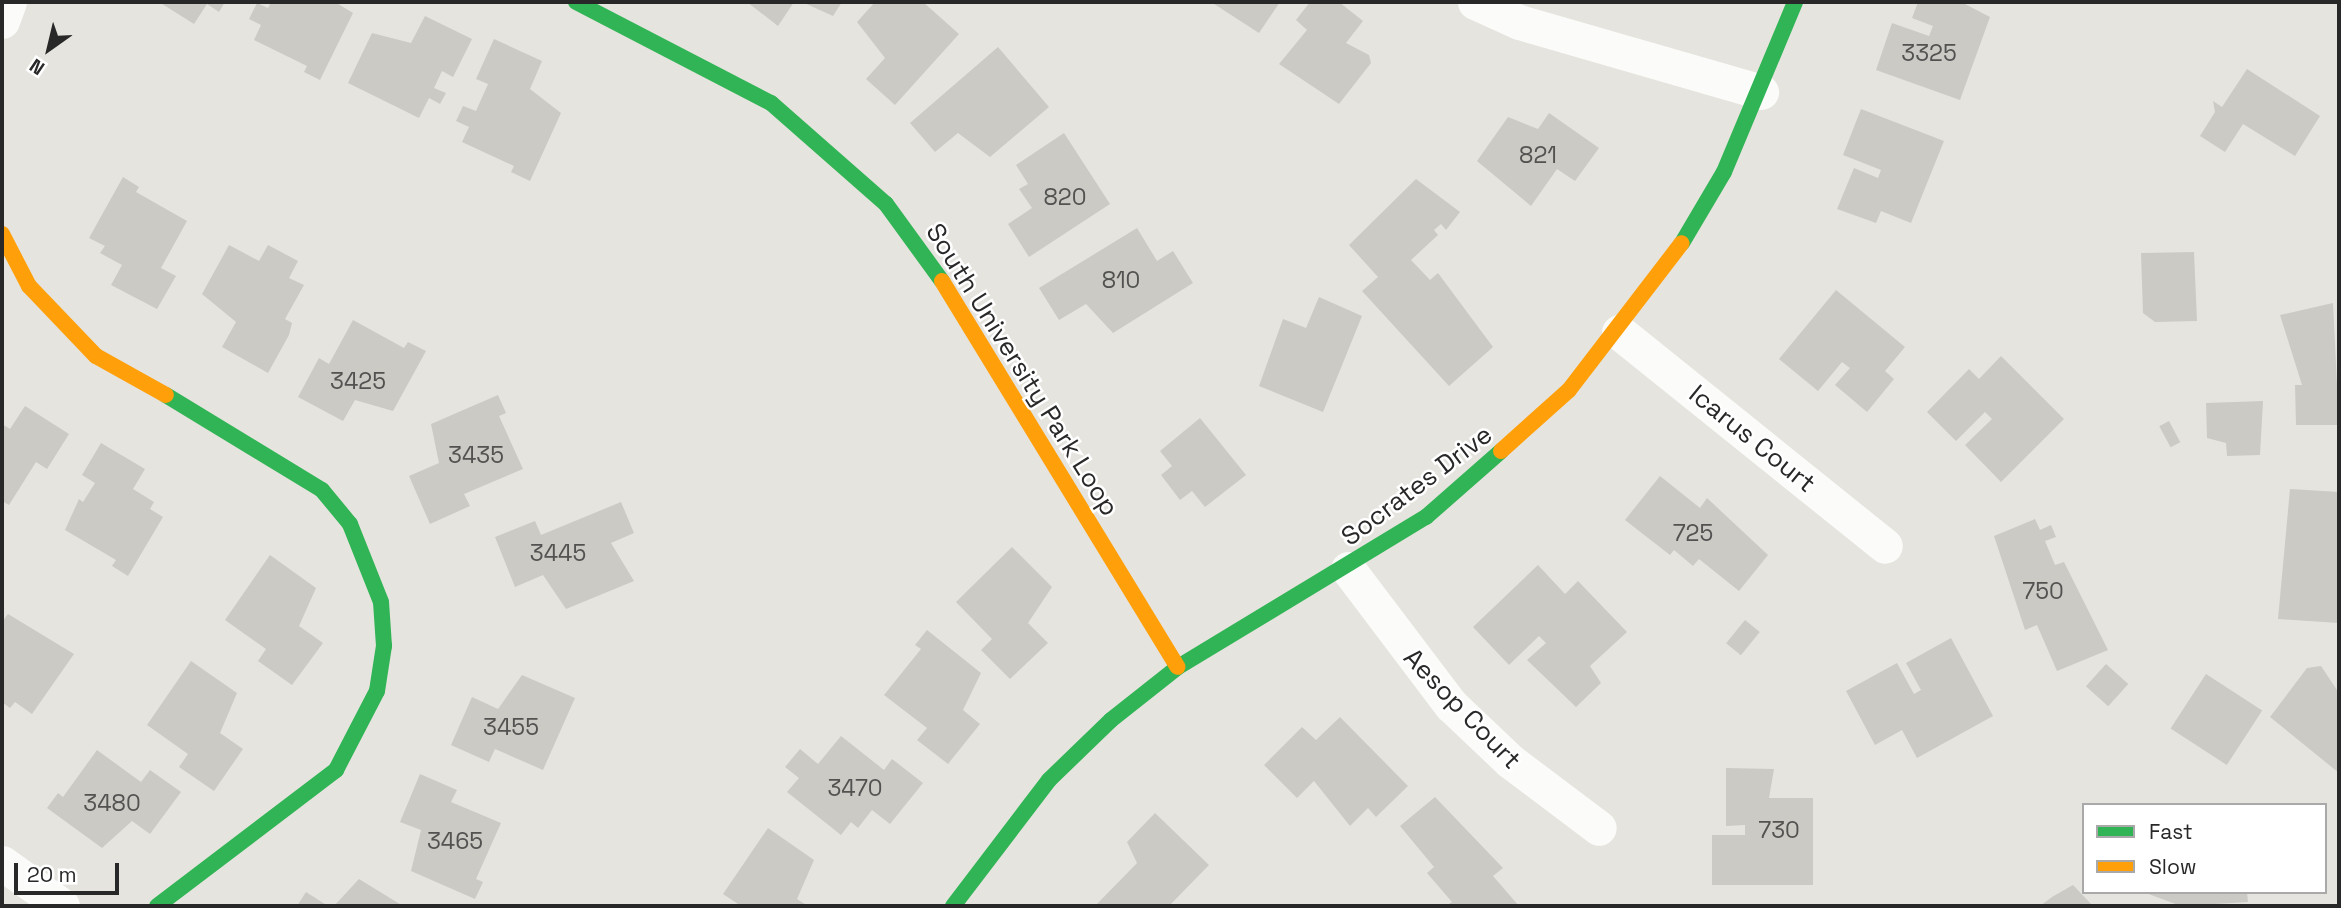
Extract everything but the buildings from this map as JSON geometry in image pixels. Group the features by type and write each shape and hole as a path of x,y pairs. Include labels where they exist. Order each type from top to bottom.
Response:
{"street":[{"path":"2,21 9,2"},
{"name":"South University Park Loop","path":"576,2 771,103 886,204 932,264 1178,667"},
{"path":"1475,2 1518,22 1761,92"},
{"name":"Socrates Drive","path":"953,906 1049,780 1178,667 1348,569 1500,457 1619,332 1688,233 1761,92 1795,2"},
{"path":"2,234 29,286 96,356 291,466 322,490 349,524 380,601 384,646 377,691 336,770 157,906"},
{"name":"Icarus Court","path":"1619,332 1885,546"},
{"name":"Aesop Court","path":"1348,569 1451,705 1510,761 1599,828"},
{"path":"2,863 62,906"}],"traffic: fast":[{"path":"576,2 771,103 886,204 942,281"},
{"path":"1682,243 1724,172 1795,2"},
{"path":"157,906 336,770 377,691 384,646 381,602 350,524 322,490 166,395"},
{"path":"953,906 1049,780 1111,720 1178,667 1426,517 1501,451"}],"traffic: slow":[{"path":"2,234 29,286 96,356 166,395"},
{"path":"1501,451 1569,390 1682,243"},
{"path":"942,281 1178,667"}]}
